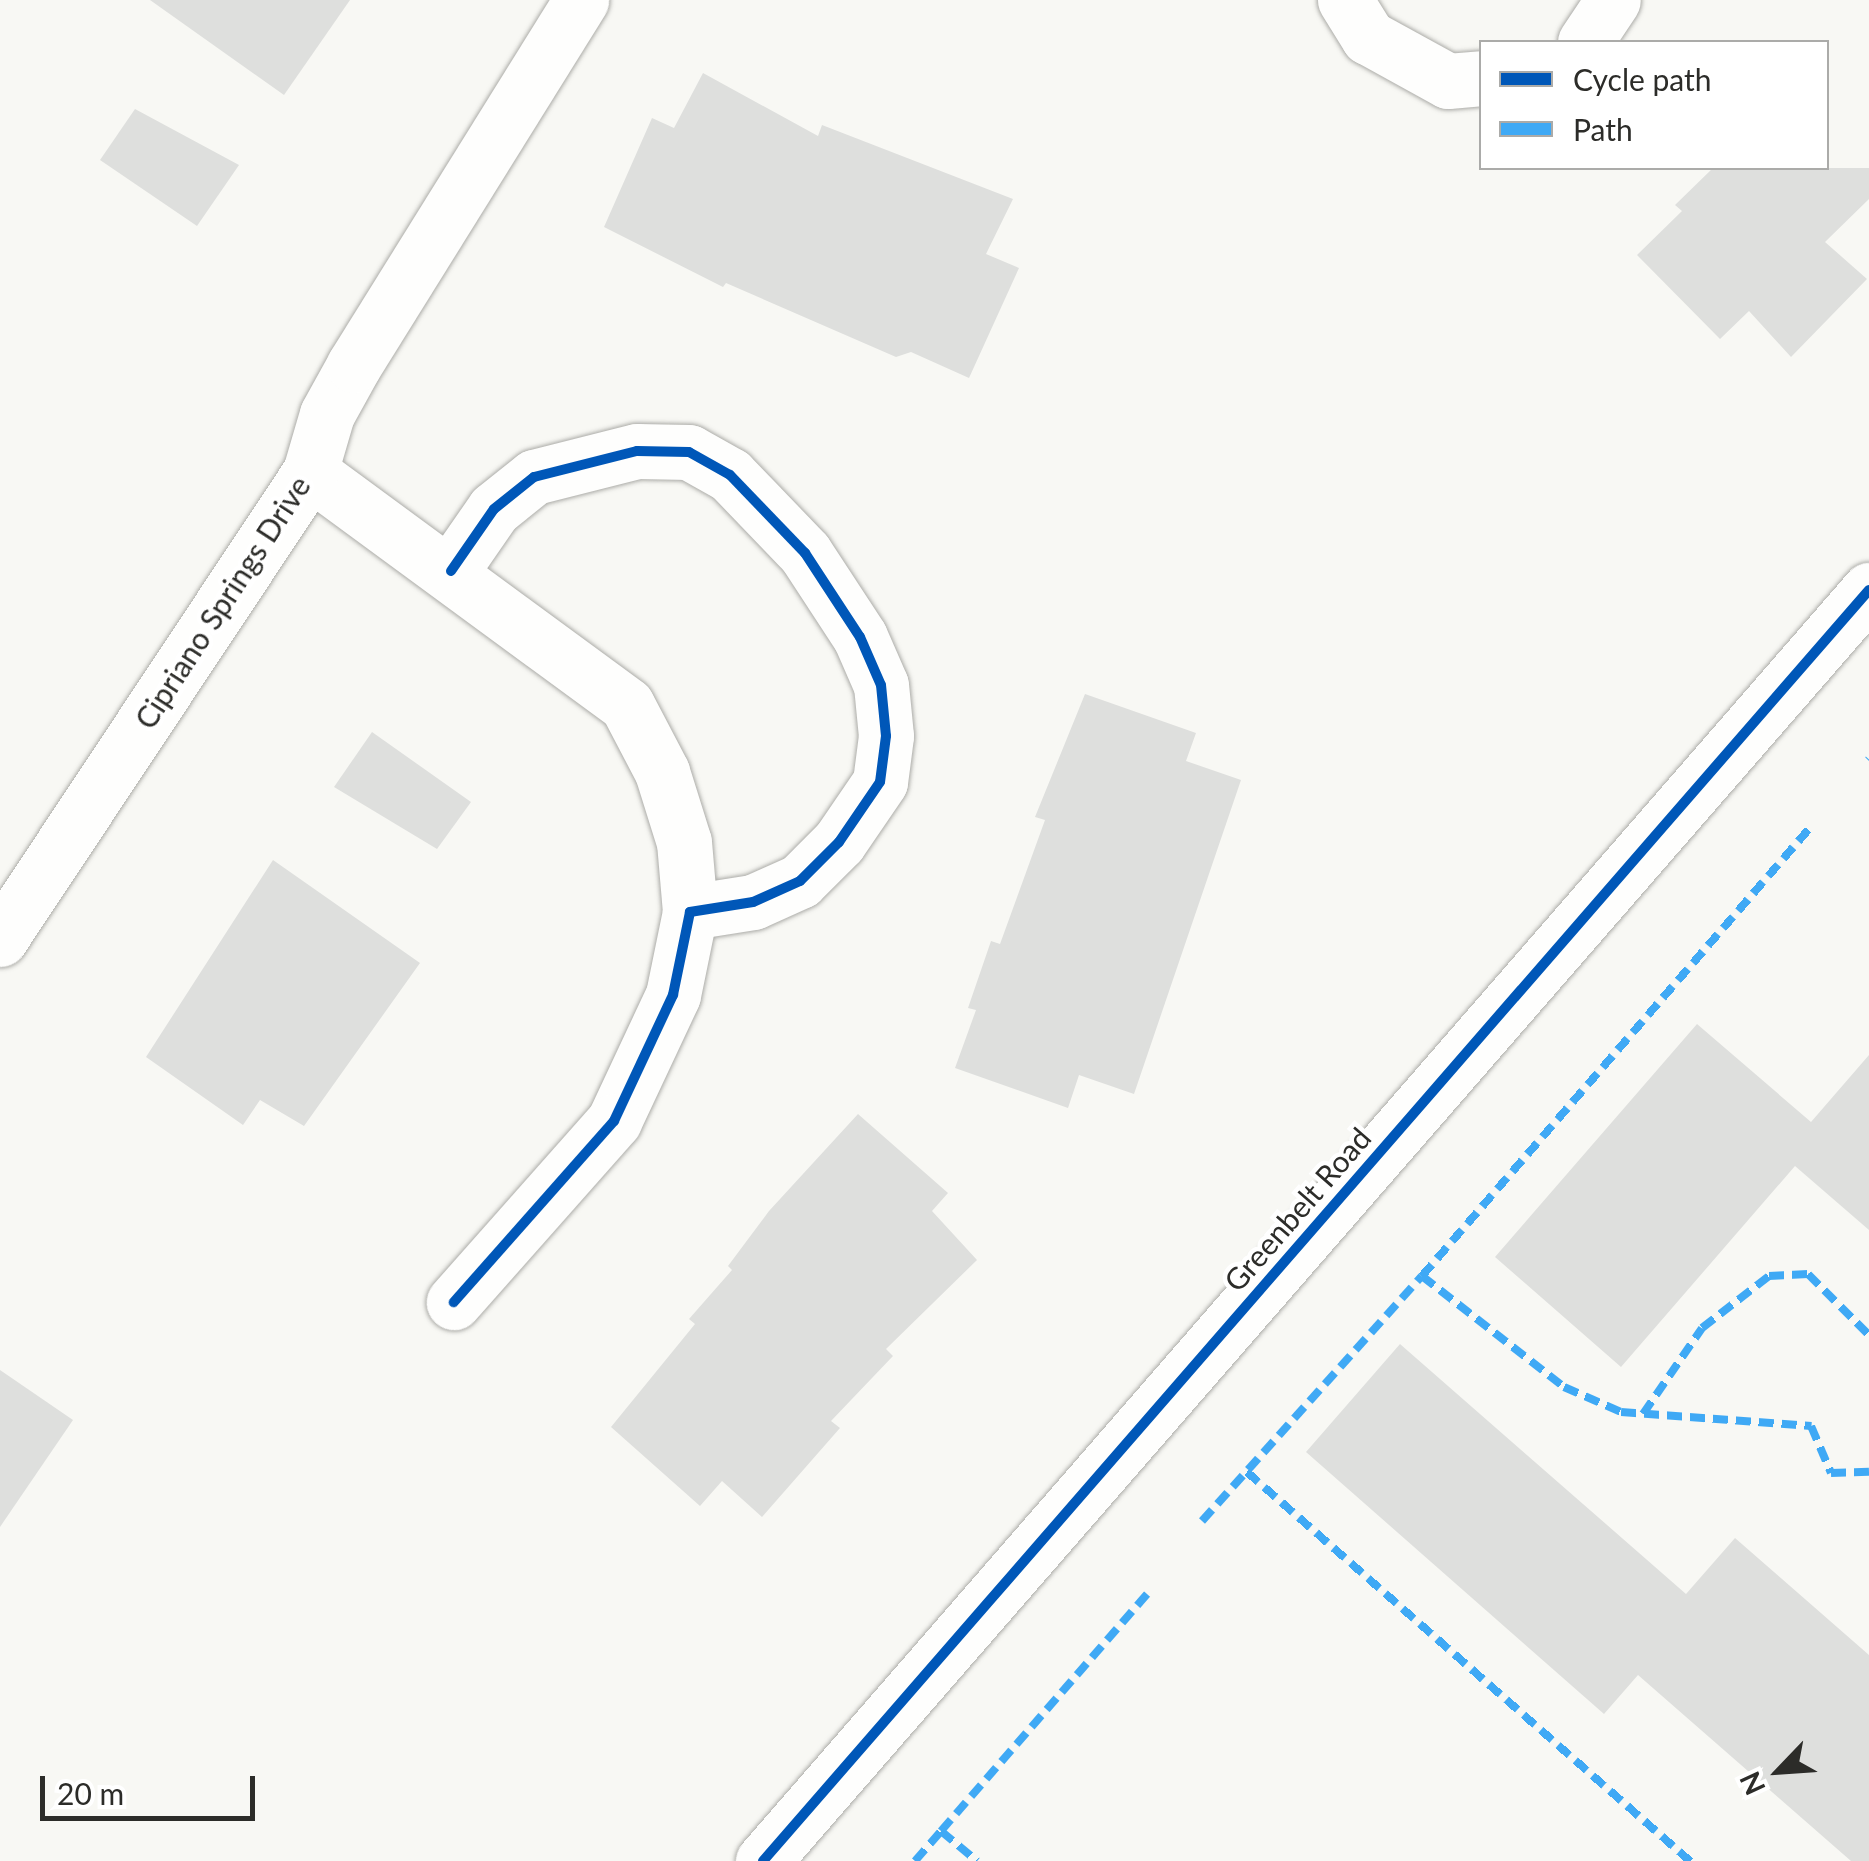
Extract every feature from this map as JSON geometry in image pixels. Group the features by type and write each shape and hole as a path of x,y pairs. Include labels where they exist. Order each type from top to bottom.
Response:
{"street":[{"name":"Cipriano Springs Drive","path":"0,939 310,472 327,414 354,365 581,0"},
{"path":"1345,0 1368,37 1448,80 1479,78"},
{"path":"1586,40 1613,0"},
{"path":"450,572 494,509 534,477 637,452 689,452 730,475 805,553 860,637 881,685 886,736 880,782 839,842 800,881 753,902 690,912"},
{"path":"310,472 627,705 662,772 684,842 690,912 674,996 614,1121 454,1302"},
{"name":"Greenbelt Road","path":"763,1861 1869,590"}],"building":[{"path":"150,0 350,0 284,95"},
{"path":"703,73 818,136 822,125 1013,199 986,254 1019,268 969,378 911,352 896,357 726,283 723,287 604,227 652,118 674,128"},
{"path":"135,109 239,165 197,226 100,160"},
{"path":"1869,168 1869,199 1825,242 1867,279 1791,357 1749,311 1720,339 1637,255 1682,211 1675,205 1711,170"},
{"path":"1085,694 1196,733 1186,761 1241,780 1134,1094 1079,1075 1068,1108 955,1068 976,1010 968,1008 991,941 1000,944 1045,820 1035,817"},
{"path":"372,732 471,802 437,849 334,787"},
{"path":"273,860 420,963 304,1126 260,1100 243,1125 146,1057"},
{"path":"1697,1024 1811,1122 1869,1055 1869,1230 1795,1166 1621,1367 1495,1257"},
{"path":"858,1114 948,1193 932,1211 977,1260 886,1349 893,1356 831,1421 840,1428 762,1517 722,1481 700,1506 611,1427 695,1324 689,1319 732,1270 728,1266 769,1211"},
{"path":"1400,1344 1686,1594 1735,1538 1869,1655 1869,1861 1851,1861 1638,1675 1604,1714 1306,1452"},
{"path":"0,1370 73,1420 0,1527"}],"marked path":[{"path":"1422,1276 1808,830"},
{"path":"1643,1414 1702,1328 1769,1276 1808,1274 1869,1335"},
{"path":"1202,1521 1422,1276 1564,1387 1621,1412 1811,1426 1831,1473 1869,1472"},
{"path":"1247,1472 1690,1861"},
{"path":"941,1831 1148,1593"},
{"path":"915,1861 941,1831 977,1861"}],"cycle path":[{"path":"451,571 494,509 534,477 637,451 689,452 730,475 805,553 860,637 881,685 886,736 880,782 839,842 800,881 753,902 690,912 673,995 614,1121 454,1302"},
{"path":"763,1861 1869,590"}]}
